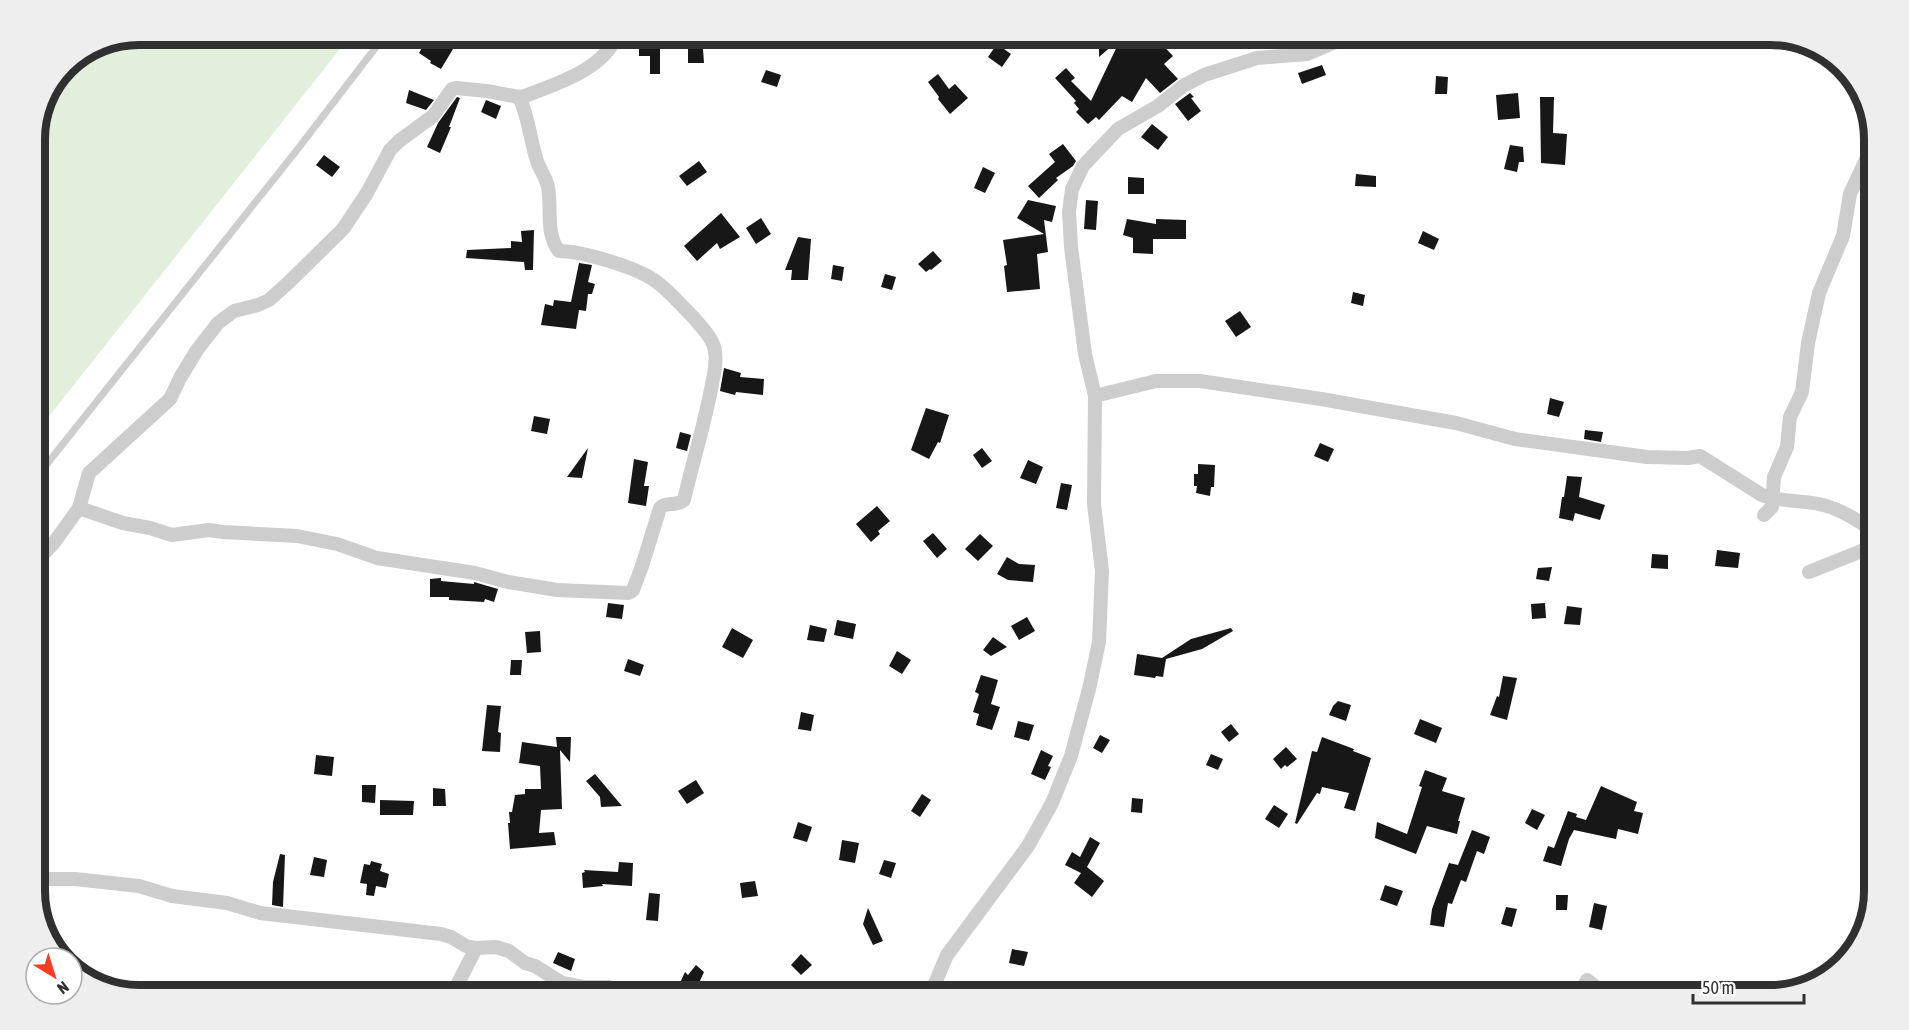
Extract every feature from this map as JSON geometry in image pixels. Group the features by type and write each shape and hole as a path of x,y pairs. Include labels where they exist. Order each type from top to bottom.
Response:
{"street":[{"path":"45,552 79,508 89,474 170,399 197,350 218,322 234,311 269,300 336,236 367,193 394,146 434,116 452,89 487,91 519,97 562,82 596,62 612,45"},
{"path":"935,985 947,955 1028,846 1052,803 1074,745 1099,642 1102,571 1094,504 1095,396 1085,354 1071,247 1069,212 1072,189 1083,166 1118,129 1158,106 1183,86 1204,75 1257,58 1307,54 1328,45"},
{"path":"79,508 123,523 172,535 210,530 297,536 338,544 377,558 476,573 508,582 557,590 629,593 633,590 660,508 665,505 677,505 684,500 708,408 716,351 700,326 657,282 646,274 598,258 571,251 559,251 554,245 549,218 547,184 537,162 529,126 519,97"},
{"path":"1764,514 1772,507 1774,477 1787,447 1790,417 1802,392 1808,343 1819,293 1843,237 1850,194 1864,164"},
{"path":"1095,396 1156,381 1200,381 1445,421 1515,439 1647,457 1700,456 1762,495 1773,499 1820,504 1853,517 1864,525"},
{"path":"1809,572 1864,550"},
{"path":"45,879 75,879 139,886 172,896 227,903 260,913 441,934 466,946 496,947 509,951 525,963 562,983 572,985"},
{"path":"458,985 476,948"}],"lane":[{"path":"45,466 297,150 378,45"}],"green space":[{"path":"139,45 343,45 45,421 45,133 48,115 64,82 77,68 92,58 121,47"}],"building":[{"path":"424,45 455,45 441,69 419,53"},
{"path":"639,45 660,45 660,74 650,74 650,56 639,56"},
{"path":"996,45 1011,54 1002,67 988,57"},
{"path":"1099,45 1113,45 1099,57"},
{"path":"1118,45 1162,45 1173,56 1164,64 1178,79 1160,93 1146,78 1132,102 1122,96 1099,120 1096,117 1088,124 1076,112 1079,109 1074,103 1076,101 1055,78 1066,68 1075,78 1071,81 1091,101"},
{"path":"688,49 703,49 704,63 688,63"},
{"path":"1322,65 1326,75 1302,84 1298,73"},
{"path":"766,70 781,75 777,87 761,82"},
{"path":"938,74 949,89 955,84 968,98 950,114 928,82"},
{"path":"1436,76 1448,77 1447,94 1435,94"},
{"path":"409,90 434,100 426,110 406,103"},
{"path":"1190,93 1201,111 1188,121 1175,104"},
{"path":"1518,93 1520,118 1498,120 1496,95"},
{"path":"457,97 460,98 440,153 427,147 438,123"},
{"path":"1540,97 1554,97 1553,133 1567,134 1565,165 1541,163"},
{"path":"486,100 501,106 496,119 481,112"},
{"path":"1152,124 1168,137 1158,150 1141,137"},
{"path":"1063,144 1076,161 1073,166 1056,178 1058,180 1039,198 1028,186 1055,162 1049,154"},
{"path":"1510,145 1523,147 1524,162 1519,162 1517,172 1504,169"},
{"path":"324,155 340,167 332,177 316,165"},
{"path":"699,161 707,172 687,186 679,176"},
{"path":"983,167 995,173 985,193 974,188"},
{"path":"1356,174 1376,176 1376,187 1355,186"},
{"path":"1128,177 1144,178 1144,194 1128,194"},
{"path":"1028,200 1056,206 1052,222 1044,220 1048,252 1037,254 1040,289 1007,292 1004,266 1007,265 1003,240 1044,234 1017,218"},
{"path":"1086,200 1098,201 1096,230 1084,229"},
{"path":"721,213 740,237 720,249 717,243 697,261 684,246"},
{"path":"761,218 771,234 756,244 746,228"},
{"path":"1127,219 1156,224 1156,219 1186,220 1186,239 1153,239 1153,254 1133,253 1133,238 1123,235"},
{"path":"534,230 533,270 525,270 524,262 466,258 467,250 511,248 511,241 522,242 521,231"},
{"path":"1423,231 1439,239 1434,250 1418,243"},
{"path":"798,237 811,239 808,280 791,280 792,270 785,270"},
{"path":"933,251 942,261 926,272 918,264"},
{"path":"579,263 592,265 588,282 595,284 592,294 588,294 586,311 579,310 576,329 541,325 545,304 553,306 554,300 571,302"},
{"path":"833,265 844,267 842,281 831,279"},
{"path":"885,274 896,277 892,290 881,287"},
{"path":"1353,292 1365,295 1363,306 1351,303"},
{"path":"1240,311 1251,327 1236,337 1225,321"},
{"path":"724,368 741,373 740,377 764,379 763,395 736,392 735,395 720,391"},
{"path":"1550,398 1564,402 1559,417 1547,414"},
{"path":"926,408 949,415 940,443 938,442 929,459 911,450"},
{"path":"534,416 550,419 547,434 531,431"},
{"path":"1585,430 1603,432 1601,442 1584,439"},
{"path":"680,432 691,435 687,451 676,448"},
{"path":"1320,443 1334,449 1328,462 1314,456"},
{"path":"588,448 582,478 567,477"},
{"path":"982,448 992,461 982,468 973,455"},
{"path":"634,459 648,462 644,486 649,486 646,506 628,503"},
{"path":"1028,460 1043,467 1036,484 1020,478"},
{"path":"1198,464 1215,465 1214,487 1211,487 1210,496 1196,493 1194,474 1198,474"},
{"path":"1567,476 1582,477 1579,497 1605,505 1600,520 1575,513 1573,521 1559,518"},
{"path":"1061,483 1072,485 1067,510 1056,508"},
{"path":"877,506 890,521 878,531 880,534 871,542 856,524"},
{"path":"933,533 947,549 937,558 923,541"},
{"path":"980,534 993,546 978,561 965,549"},
{"path":"1717,550 1740,553 1738,568 1715,566"},
{"path":"1652,554 1668,555 1668,569 1651,568"},
{"path":"1007,557 1019,564 1035,565 1033,582 1008,580 997,574"},
{"path":"1552,567 1549,581 1536,579 1538,568"},
{"path":"441,578 441,581 474,584 474,582 498,589 494,602 485,599 484,602 430,597 430,579"},
{"path":"608,603 624,605 622,619 606,617"},
{"path":"1545,603 1546,618 1532,619 1531,604"},
{"path":"1567,606 1582,608 1580,625 1564,624"},
{"path":"1027,617 1035,631 1019,640 1011,626"},
{"path":"837,620 856,624 853,639 834,635"},
{"path":"810,625 827,629 824,642 807,640"},
{"path":"732,628 753,640 743,658 722,647"},
{"path":"1231,628 1233,631 1202,649 1166,659 1163,677 1134,675 1137,654 1162,658 1191,639"},
{"path":"540,631 541,652 527,653 525,632"},
{"path":"993,637 1007,647 991,656 983,650"},
{"path":"897,651 911,660 902,674 889,666"},
{"path":"628,659 644,665 640,676 624,671"},
{"path":"511,660 522,660 521,675 510,675"},
{"path":"981,675 998,680 991,704 1000,707 992,730 976,725 979,714 973,712 979,694 975,692"},
{"path":"1503,676 1517,678 1507,720 1490,715 1497,696 1499,697"},
{"path":"1338,701 1351,705 1346,721 1329,715"},
{"path":"487,705 501,706 498,732 501,733 500,752 482,751"},
{"path":"801,712 814,715 811,731 798,729"},
{"path":"1420,719 1442,728 1436,743 1414,734"},
{"path":"1018,721 1034,725 1029,741 1014,737"},
{"path":"1231,724 1239,734 1229,742 1221,732"},
{"path":"1100,735 1110,740 1102,753 1093,748"},
{"path":"556,737 571,737 570,762 560,750 562,809 541,810 539,833 554,832 556,845 510,849 509,812 512,812 515,795 525,794 525,789 541,789 540,766 519,763 522,742 557,747"},
{"path":"1322,737 1371,758 1355,811 1344,808 1349,793 1322,787 1320,794 1317,793 1297,824 1295,823 1312,751 1317,752"},
{"path":"1286,747 1297,759 1281,769 1273,759"},
{"path":"1041,750 1053,756 1045,780 1031,774"},
{"path":"1211,754 1223,759 1218,770 1206,765"},
{"path":"316,755 334,757 332,776 314,774"},
{"path":"1425,770 1447,778 1442,791 1465,798 1458,821 1460,821 1457,834 1427,826 1416,854 1375,838 1377,822 1407,834"},
{"path":"595,774 622,806 601,807 600,797 586,781"},
{"path":"696,780 704,793 687,804 678,791"},
{"path":"362,785 376,785 375,803 362,802"},
{"path":"1601,786 1637,802 1634,811 1643,813 1638,834 1618,829 1616,839 1574,830 1561,866 1543,861 1548,846 1554,848 1568,811 1586,820"},
{"path":"433,788 445,789 446,806 433,806"},
{"path":"922,794 931,800 920,817 911,811"},
{"path":"1132,798 1143,799 1142,813 1131,812"},
{"path":"380,800 414,801 413,815 380,815"},
{"path":"1274,805 1288,814 1279,828 1265,819"},
{"path":"1532,809 1545,815 1537,830 1525,823"},
{"path":"798,822 812,827 807,842 793,838"},
{"path":"1472,830 1490,837 1484,854 1477,851 1466,882 1461,880 1452,904 1448,903 1444,927 1430,925 1432,909 1449,863 1458,865"},
{"path":"1090,837 1100,843 1087,867 1104,881 1092,897 1074,883 1081,873 1065,865 1072,852 1080,857"},
{"path":"842,840 859,843 855,863 839,860"},
{"path":"280,854 285,855 283,907 272,905 273,882"},
{"path":"314,857 327,860 324,877 310,875"},
{"path":"884,860 896,863 891,878 879,874"},
{"path":"371,861 382,864 380,871 389,874 386,888 376,886 374,896 366,895 367,884 360,883 364,864 370,865"},
{"path":"619,862 633,863 632,886 602,884 603,886 583,888 582,873 585,872 584,870 618,872"},
{"path":"755,881 758,896 742,898 740,883"},
{"path":"1385,885 1403,891 1397,906 1380,900"},
{"path":"649,893 660,894 658,921 646,920"},
{"path":"1556,895 1568,895 1567,910 1556,910"},
{"path":"1594,903 1607,906 1602,930 1589,927"},
{"path":"1506,907 1517,909 1512,927 1501,924"},
{"path":"868,908 883,941 873,945 863,924"},
{"path":"1012,949 1028,952 1024,966 1009,963"},
{"path":"558,952 575,959 571,971 553,963"},
{"path":"801,954 812,965 801,975 791,965"},
{"path":"696,965 704,972 698,985 679,985 685,972 688,975"}]}
